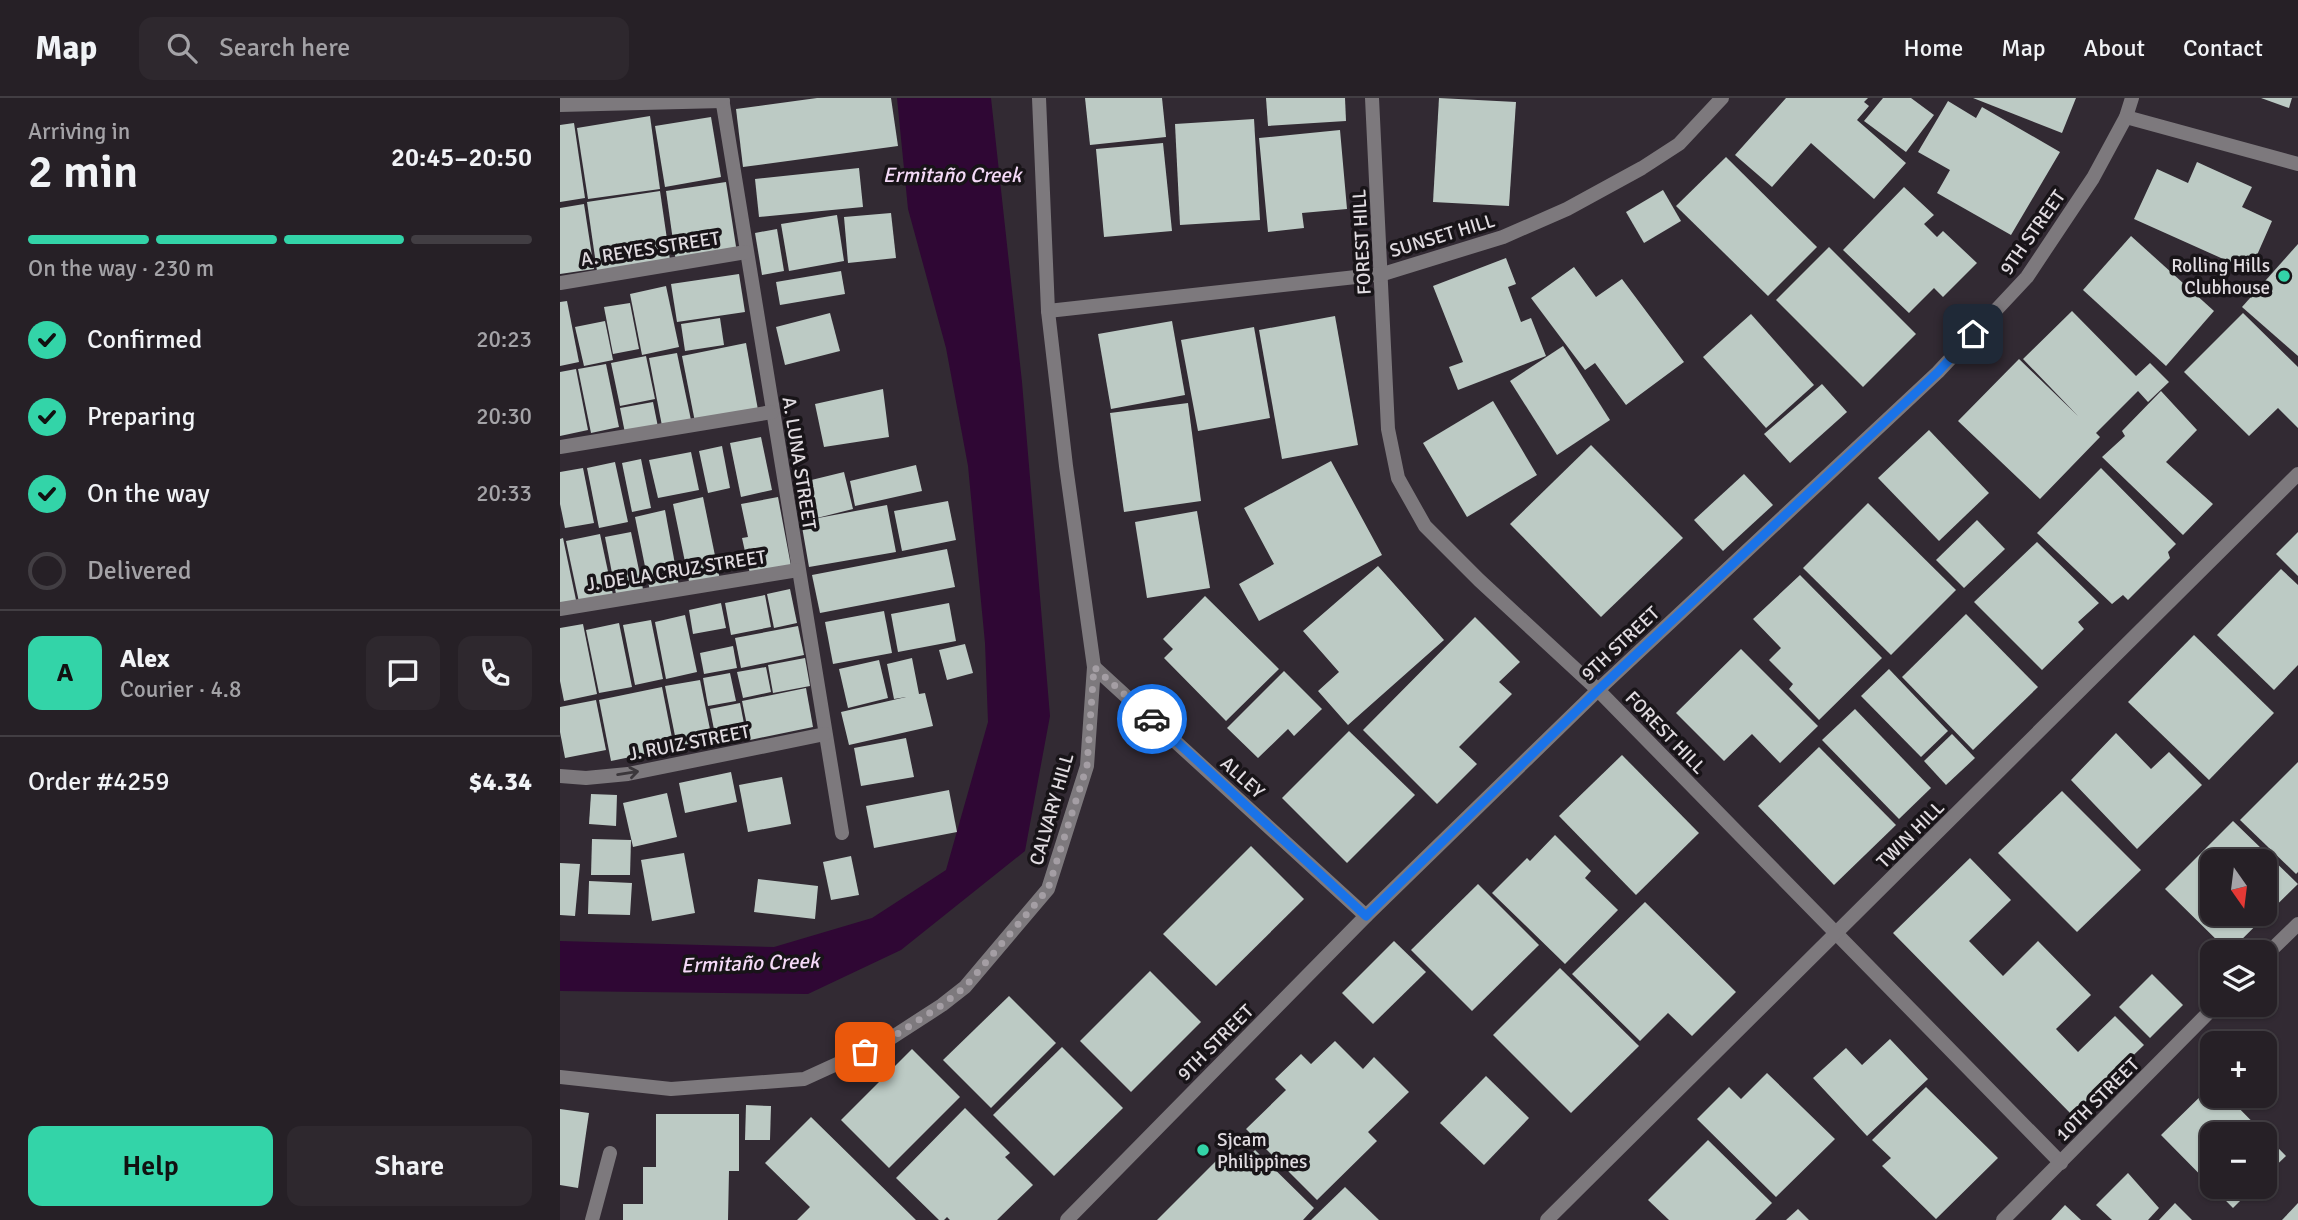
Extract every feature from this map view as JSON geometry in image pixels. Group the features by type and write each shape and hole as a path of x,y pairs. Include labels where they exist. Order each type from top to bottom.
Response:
{"street":[{"name":"CALVARY HILL","path":"560,1077 671,1089 804,1079 885,1042 942,1005 965,987 1048,889 1087,766 1094,667 1048,311 1039,98"},
{"name":"FOREST HILL","path":"1372,98 1383,274 1388,429 1398,478 1425,526 1598,690 2061,1163"},
{"name":"SUNSET HILL","path":"1048,311 1383,274 1503,237 1567,209 1642,168 1679,144 1722,98"},
{"name":"9TH STREET","path":"1067,1220 1366,916 1598,690 1938,372 2027,277 2093,178 2126,117 2132,98"},
{"path":"560,105 722,99"},
{"name":"A. LUNA STREET","path":"722,99 842,833"},
{"path":"2126,117 2298,164"},
{"name":"A. REYES STREET","path":"560,283 746,252"},
{"path":"560,447 772,412"},
{"name":"TWIN HILL","path":"1548,1220 2298,474"},
{"name":"J. DE LA CRUZ STREET","path":"560,609 798,570"},
{"name":"ALLEY","path":"1094,667 1366,916"},
{"name":"J. RUIZ STREET","path":"560,776 586,778 628,774 825,734"},
{"path":"2277,944 2298,924"},
{"name":"10TH STREET","path":"2003,1220 2204,1017"},
{"path":"592,1220 610,1153"}],"water":[{"name":"Ermitaño Creek","path":"897,98 991,98 1022,382 1050,716 1025,851 901,950 808,994 560,991 560,941 774,947 872,918 946,870 988,722 985,643 968,466 946,348 908,209"}],"building":[{"path":"817,98 891,98 898,146 743,167 736,109"},
{"path":"1085,98 1162,98 1166,137 1090,145"},
{"path":"1266,98 1345,98 1346,121 1268,126"},
{"path":"1439,98 1516,102 1509,206 1433,202"},
{"path":"1786,98 1868,98 1864,102 1869,106 1857,120 1906,163 1874,199 1811,143 1772,187 1735,155"},
{"path":"1883,98 1911,98 1934,115 1906,152 1864,121"},
{"path":"1973,98 2076,98 2062,133"},
{"path":"2261,98 2292,98 2289,108"},
{"path":"1948,101 1976,118 1982,107 2060,152 2011,235 1937,193 1950,170 1918,152"},
{"path":"650,116 660,189 588,199 577,128"},
{"path":"711,117 721,177 665,187 655,126"},
{"path":"1254,119 1260,220 1180,225 1175,124"},
{"path":"574,123 585,198 560,202 560,125"},
{"path":"1340,130 1347,209 1302,213 1304,228 1268,232 1259,138"},
{"path":"1163,143 1172,231 1104,237 1096,149"},
{"path":"1726,157 1817,247 1768,296 1676,206"},
{"path":"2197,162 2252,187 2242,207 2272,221 2250,271 2134,219 2157,169 2188,183"},
{"path":"859,168 863,207 759,217 755,179"},
{"path":"726,182 737,253 676,262 666,191"},
{"path":"1904,187 1934,215 1924,224 1937,237 1943,231 1977,263 1943,297 1934,288 1909,313 1843,250"},
{"path":"1663,190 1681,221 1644,243 1626,212"},
{"path":"660,191 670,260 597,271 587,202"},
{"path":"584,204 594,269 560,274 560,208"},
{"path":"891,213 896,258 848,263 844,217"},
{"path":"837,215 844,261 789,271 781,224"},
{"path":"777,229 784,271 762,275 755,233"},
{"path":"2131,236 2214,311 2166,366 2083,290"},
{"name":"Rolling Hills Clubhouse","path":"2298,244 2298,356 2242,307"},
{"path":"1829,247 1916,334 1863,387 1776,300"},
{"path":"1506,258 1516,284 1508,287 1521,322 1531,318 1546,356 1458,390 1449,367 1463,362 1433,286"},
{"path":"1574,267 1596,297 1622,279 1684,362 1626,405 1595,363 1585,370 1531,298"},
{"path":"841,271 845,294 780,305 776,282"},
{"path":"739,274 745,312 677,322 671,284"},
{"path":"666,286 679,347 642,355 630,294"},
{"path":"567,301 579,362 560,366 560,302"},
{"path":"630,303 639,349 613,354 604,307"},
{"path":"2072,311 2136,376 2150,363 2169,382 2148,402 2138,391 2096,433 2100,437 2040,499 1958,421 2019,359 2078,416 2023,359"},
{"path":"830,313 840,351 785,365 776,327"},
{"path":"2243,313 2298,367 2298,428 2278,408 2249,436 2184,372"},
{"path":"1751,314 1814,385 1766,428 1703,357"},
{"path":"1335,316 1358,445 1282,459 1259,330"},
{"path":"720,318 724,345 685,351 681,324"},
{"path":"605,321 613,360 584,366 575,327"},
{"path":"1172,321 1185,395 1111,409 1098,334"},
{"path":"1254,327 1270,418 1198,431 1181,340"},
{"path":"746,343 758,410 695,422 682,356"},
{"path":"1563,346 1610,420 1557,455 1510,381"},
{"path":"677,353 691,420 662,426 649,358"},
{"path":"646,356 655,399 620,406 611,363"},
{"path":"606,364 619,427 591,433 578,369"},
{"path":"576,369 588,430 560,436 560,372"},
{"path":"1822,384 1847,412 1790,463 1764,434"},
{"path":"883,389 889,437 824,447 815,404"},
{"path":"2161,391 2197,430 2166,462 2213,504 2183,535 2102,457 2125,436 2122,431"},
{"path":"1493,401 1537,475 1467,517 1423,443"},
{"path":"653,402 658,427 625,433 620,408"},
{"path":"1188,403 1201,501 1124,512 1110,413"},
{"path":"1929,430 1989,493 1939,541 1878,478"},
{"path":"761,437 772,490 741,497 730,443"},
{"path":"1591,445 1683,538 1601,617 1510,524"},
{"path":"722,446 730,488 708,493 699,451"},
{"path":"691,452 699,490 658,498 649,460"},
{"path":"641,459 651,508 632,512 622,463"},
{"path":"1331,461 1382,555 1259,621 1239,584 1274,564 1244,508"},
{"path":"615,462 628,522 599,528 587,468"},
{"path":"916,465 922,491 855,506 850,481"},
{"path":"583,468 594,523 565,528 560,504 560,472"},
{"path":"2101,468 2176,544 2168,552 2170,558 2128,600 2123,595 2112,604 2037,533"},
{"path":"844,472 853,509 813,519 887,505 896,552 809,567 795,484"},
{"path":"1744,474 1773,505 1723,551 1694,520"},
{"path":"703,497 720,580 690,586 673,504"},
{"path":"778,497 791,566 750,574 742,538 748,537 741,504"},
{"path":"948,501 956,540 902,551 894,511"},
{"path":"1868,503 1956,590 1891,655 1803,568"},
{"path":"665,510 679,586 650,591 635,517"},
{"path":"1197,511 1210,588 1147,598 1135,522"},
{"path":"1977,520 2005,549 1964,588 1936,560"},
{"path":"631,532 644,594 617,599 605,537"},
{"path":"2298,532 2298,576 2276,554"},
{"path":"600,534 613,595 579,602 566,541"},
{"path":"563,538 576,600 560,603 560,539"},
{"path":"2037,542 2099,603 2078,622 2084,629 2042,670 1974,602"},
{"path":"947,549 955,587 820,613 812,575"},
{"path":"1378,566 1444,640 1348,725 1318,691 1339,672 1303,631"},
{"path":"2281,569 2298,585 2298,665 2274,690 2217,635"},
{"path":"1800,575 1882,658 1819,720 1789,689 1793,684 1769,660 1781,648 1753,619"},
{"path":"790,589 797,623 774,628 767,594"},
{"path":"765,595 771,627 731,635 725,603"},
{"path":"1205,596 1279,669 1226,721 1164,658 1173,649 1163,639"},
{"path":"721,603 726,628 693,634 689,610"},
{"path":"949,603 956,641 898,652 891,614"},
{"path":"884,611 892,653 833,664 825,622"},
{"path":"1966,614 2038,687 1973,750 1902,677"},
{"path":"685,615 697,672 666,679 655,622"},
{"path":"1475,617 1520,662 1499,682 1512,694 1459,747 1477,764 1437,804 1363,730"},
{"path":"651,620 663,679 635,685 623,625"},
{"path":"619,623 632,687 599,693 586,630"},
{"path":"583,624 597,694 564,701 560,681 560,628"},
{"path":"798,626 804,655 741,668 735,638"},
{"path":"2194,635 2274,713 2209,780 2128,702"},
{"path":"965,644 973,673 947,680 939,650"},
{"path":"733,646 737,668 704,674 700,653"},
{"path":"1741,649 1818,726 1780,763 1752,734 1724,761 1676,713"},
{"path":"805,658 810,686 773,693 768,665"},
{"path":"912,658 919,694 925,693 933,726 849,745 841,712 906,697 894,699 887,664"},
{"path":"879,660 888,698 848,708 839,669"},
{"path":"766,667 771,692 743,698 737,672"},
{"path":"1889,669 1948,731 1921,757 1861,696"},
{"path":"1284,671 1322,709 1294,736 1288,729 1258,758 1227,728"},
{"path":"730,673 736,701 708,706 703,678"},
{"path":"700,680 712,739 677,746 665,686"},
{"path":"662,687 674,748 611,761 599,700"},
{"path":"806,688 813,727 750,740 742,701"},
{"path":"596,700 606,750 565,758 560,732 560,707"},
{"path":"740,703 747,739 717,745 710,709"},
{"path":"1855,709 1931,788 1899,819 1822,740"},
{"path":"1349,731 1415,795 1347,863 1282,798"},
{"path":"2116,733 2151,769 2169,752 2202,785 2137,849 2071,780"},
{"path":"1952,734 1975,758 1946,785 1924,761"},
{"path":"906,738 914,777 861,786 854,748"},
{"path":"1819,747 1896,825 1834,885 1758,806"},
{"path":"1622,755 1699,833 1636,895 1559,816"},
{"path":"2298,762 2296,874 2277,856 2277,849 2270,849 2240,820"},
{"path":"731,772 737,802 685,813 679,783"},
{"path":"782,777 791,824 748,832 739,785"},
{"path":"949,790 957,832 874,848 866,806"},
{"path":"2062,791 2141,870 2077,932 1998,853"},
{"path":"667,793 677,837 633,847 623,803"},
{"path":"591,794 617,795 616,826 589,824"},
{"path":"2233,821 2262,849 2205,849"},
{"path":"1555,835 1591,871 1585,878 1618,910 1565,964 1492,893 1527,858 1530,861"},
{"path":"592,839 631,840 630,875 591,875"},
{"path":"1251,846 1304,899 1216,986 1163,934"},
{"path":"684,853 695,913 652,921 641,860"},
{"path":"2200,854 2200,923 2165,889"},
{"path":"851,856 859,895 831,900 823,862"},
{"path":"1970,858 2011,900 1969,941 2003,976 2038,941 2091,995 2056,1029 2078,1052 2115,1016 2144,1045 2072,1115 1893,933"},
{"path":"560,863 580,864 575,916 560,915"},
{"path":"2277,864 2298,884 2277,905"},
{"path":"758,879 818,886 815,919 754,912"},
{"path":"589,881 632,883 630,915 588,914"},
{"path":"1478,884 1539,945 1472,1011 1411,950"},
{"path":"1645,902 1736,992 1692,1036 1668,1013 1640,1041 1572,974"},
{"path":"2203,926 2255,926 2241,940 2217,940"},
{"path":"1394,941 1426,972 1373,1024 1342,993"},
{"path":"1560,968 1639,1046 1571,1113 1493,1035"},
{"path":"1150,971 1201,1022 1131,1092 1080,1041"},
{"path":"2152,974 2183,1005 2150,1038 2119,1007"},
{"path":"1009,996 1056,1043 991,1108 943,1060"},
{"path":"1890,1039 1928,1079 1867,1136 1813,1078 1846,1048 1862,1065"},
{"path":"1335,1041 1363,1069 1374,1057 1409,1092 1368,1132 1377,1141 1317,1200 1246,1129 1286,1090 1275,1079 1301,1054 1311,1064"},
{"path":"1062,1047 1123,1108 1054,1176 993,1115"},
{"path":"912,1049 960,1097 889,1168 841,1120"},
{"path":"1767,1073 1835,1139 1776,1197 1697,1119 1729,1087 1741,1099"},
{"path":"1486,1076 1529,1118 1484,1165 1440,1123"},
{"path":"1926,1087 1998,1158 1936,1219 1882,1166 1891,1158 1872,1140"},
{"path":"2200,1097 2200,1108 2239,1108 2253,1122 2200,1122 2200,1175 2161,1135"},
{"path":"746,1105 771,1106 770,1140 745,1140"},
{"path":"965,1108 1010,1153 1005,1157 1033,1185 997,1220 950,1220 947,1217 939,1220 896,1178"},
{"path":"560,1109 589,1113 578,1188 560,1185"},
{"path":"656,1114 739,1114 739,1171 729,1171 728,1220 623,1220 623,1204 643,1204 643,1167 656,1167"},
{"path":"811,1117 916,1220 797,1220 810,1207 765,1163"},
{"path":"1708,1140 1772,1203 1755,1220 1669,1220 1648,1200"},
{"path":"2277,1147 2286,1156 2277,1165"},
{"path":"1255,1150 1314,1208 1303,1220 1157,1220 1222,1155 1236,1170"},
{"path":"2128,1173 2159,1208 2148,1220 2112,1220 2096,1205"},
{"path":"1345,1187 1379,1220 1311,1220"},
{"path":"2224,1199 2242,1199 2233,1208"},
{"path":"2175,1203 2192,1220 2159,1220"},
{"path":"2298,1203 2298,1220 2282,1220"},
{"path":"2065,1205 2081,1220 2051,1220"},
{"path":"1798,1209 1809,1220 1786,1220"}],"way so far":[{"path":"865,1052 942,1005 965,987 1048,889 1087,766 1094,667 1152,719"}],"place":[{"name":"Rolling Hills Clubhouse","path":"2284,276"},
{"name":"Sjcam Philippines","path":"1203,1150"}],"route":[{"path":"1152,719 1366,916 1598,690 1938,372 1973,334"}]}
